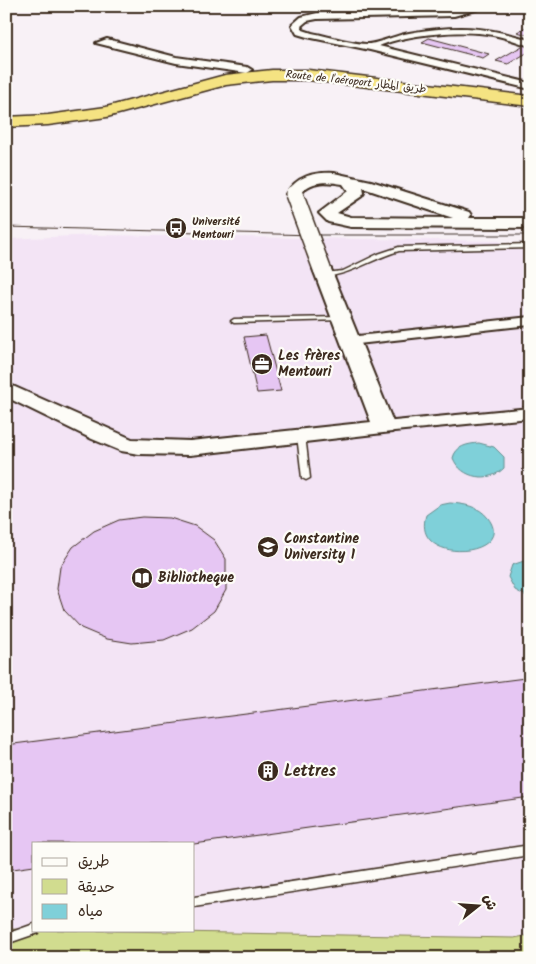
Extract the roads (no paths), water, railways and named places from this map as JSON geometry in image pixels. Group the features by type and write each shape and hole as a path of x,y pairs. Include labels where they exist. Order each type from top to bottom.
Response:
{"highway":[{"name":"Route de l'aéroport طريق المطار","path":"6,114 99,106 216,76 247,70 283,68 530,95"},
{"name":"Route de l'aéroport طريق المطار","path":"6,122 48,120 108,112 239,78 308,75 530,101"},
{"path":"308,75 347,83 530,107"}],"street":[{"path":"486,6 454,13 317,16 304,19 296,25 300,32 310,35 370,47 530,86"},
{"path":"370,47 398,38 480,30 530,43"},
{"path":"100,43 107,42 162,57 202,65 247,70"},
{"path":"384,427 349,341 294,194 303,183 314,179 333,178 348,180 450,212 529,223"},
{"path":"348,180 356,190 356,193 327,213 331,218 383,223 529,223"},
{"path":"349,341 530,321"},
{"path":"6,389 129,446 168,449 530,414"}],"lane":[{"path":"324,272 343,274 384,253 399,249 530,246"},
{"path":"234,321 341,319"},
{"path":"300,435 306,478"},
{"path":"195,902 530,850"},
{"path":"6,939 32,930"}],"water":[{"path":"479,443 494,447 504,457 504,468 498,473 484,477 476,476 462,471 457,465 453,458 459,448"},
{"path":"450,503 471,506 484,514 488,518 493,531 489,541 477,548 462,551 446,549 433,543 425,532 426,515 440,505"},
{"path":"530,559 530,598 515,590 508,577 512,565"}],"tram line":[{"path":"6,227 314,235 530,235"}],"place":[{"name":"Université Mentouri","path":"176,228"},
{"name":"Les frères Mentouri","path":"262,364"},
{"name":"Constantine University 1","path":"268,547"},
{"name":"Bibliotheque","path":"142,578"},
{"name":"Lettres","path":"268,771"}]}
